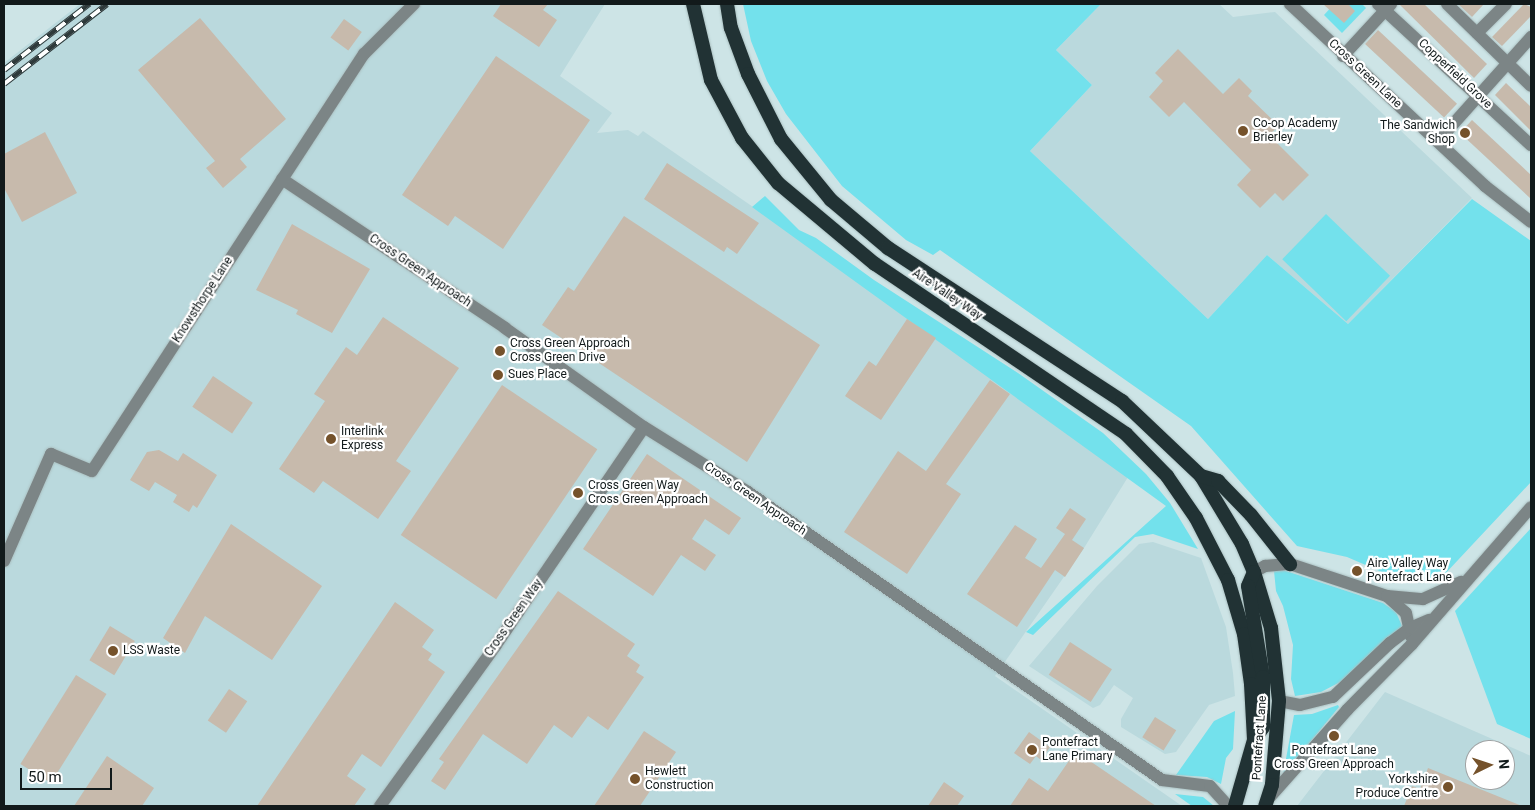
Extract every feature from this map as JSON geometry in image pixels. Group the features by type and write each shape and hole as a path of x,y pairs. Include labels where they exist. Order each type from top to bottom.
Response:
{"highway":[{"name":"Aire Valley Way","path":"693,4 711,80 742,138 778,183 875,264 1126,434 1167,476 1186,504 1228,580"},
{"name":"Aire Valley Way","path":"727,4 731,28 748,74 781,139 831,200 888,248 1122,401 1201,476 1237,535 1254,572"},
{"path":"1201,476 1218,481 1251,515 1290,564"},
{"name":"Pontefract Lane","path":"1254,572 1271,628 1279,701 1267,802"},
{"path":"1254,572 1248,586 1260,647 1263,694 1263,727 1254,740"},
{"name":"Pontefract Lane","path":"1228,580 1244,634 1251,684 1254,740 1235,806"},
{"path":"1251,684 1263,694 1279,701"}],"street":[{"name":"Knowsthorpe Lane","path":"4,561 51,454 92,471 364,54 414,4"},
{"name":"Cross Green Lane","path":"1290,4 1343,56 1485,186 1531,222"},
{"path":"1447,4 1531,86"},
{"path":"1477,33 1506,4"},
{"path":"1343,56 1385,6"},
{"name":"Copperfield Grove","path":"1385,6 1531,145"},
{"path":"1438,141 1506,62 1531,37"},
{"name":"Cross Green Approach","path":"282,179 498,323 644,427 748,492 912,609 1095,731 1162,780 1210,786 1228,806"},
{"name":"Cross Green Way","path":"380,806 496,645 644,427"},
{"name":"Pontefract Lane","path":"1267,802 1347,710 1412,644 1464,581 1531,507"},
{"name":"Pontefract Lane","path":"1254,572 1265,566 1290,564 1387,596 1423,599 1464,581"},
{"path":"1387,596 1406,613 1412,644"},
{"path":"1279,701 1300,705 1333,697 1410,628 1432,619"}],"shaded area":[{"path":"80,4 605,4 560,76 612,113 597,133 628,130 638,136 643,131 1133,469 1084,548 995,676 1182,806 4,806 4,63"},
{"path":"743,4 1101,4 1056,50 1092,85 1030,151 1208,319 1267,255 1348,324 1472,199 1531,241 1531,482 1444,575 1430,581 1405,582 1347,557 1297,546 1191,426 940,250 933,255 906,240 842,186 786,114 767,81 751,41"},
{"path":"1101,4 1219,4 1233,17 1275,12 1472,198 1348,324 1267,255 1208,319 1030,151 1092,85 1056,50"},
{"path":"1334,4 1362,4 1366,8 1342,33 1324,15"},
{"path":"765,196 799,230 816,238 874,280 1018,373 1103,433 1146,474 1170,503 1198,549 1153,534 1135,537 1033,635 1026,632 1166,506 752,207"},
{"path":"1326,214 1390,276 1346,321 1282,259"},
{"path":"1531,528 1531,739 1497,724 1455,611"},
{"path":"1153,542 1201,558 1226,627 1235,696 1209,705 1176,752 1165,754 1121,727 1121,719 1133,698 1114,685 1100,705 1093,708 1029,666 1097,586 1139,544"},
{"path":"1283,570 1383,603 1396,612 1402,626 1344,680 1321,692 1295,696 1291,679 1293,645 1283,606 1276,591 1274,571"},
{"path":"1385,692 1494,740 1465,740 1465,790 1515,790 1515,749 1531,756 1531,806 1297,806"},
{"path":"1338,705 1339,707 1283,775 1294,715 1312,714"},
{"path":"1235,711 1233,749 1226,758 1221,784 1207,777 1176,775 1214,721"},
{"path":"1175,794 1203,797 1214,806 1192,806"}],"building":[{"path":"501,4 548,4 543,10 557,20 539,47 493,16"},
{"path":"1323,4 1348,4 1355,11 1344,23"},
{"path":"1399,4 1424,4 1487,64 1474,78"},
{"path":"1458,4 1484,4 1472,17"},
{"path":"1524,4 1531,7 1531,16 1502,46 1492,37"},
{"path":"200,18 286,119 240,159 247,167 223,188 206,168 215,161 138,70"},
{"path":"344,19 362,32 348,51 330,38"},
{"path":"1378,30 1457,104 1444,118 1365,44"},
{"name":"Co-op Academy Brierley","path":"1178,49 1223,94 1239,78 1252,91 1248,96 1279,126 1269,135 1309,175 1283,201 1275,193 1260,208 1237,185 1251,170 1184,102 1169,117 1149,97 1163,81 1155,73"},
{"path":"496,56 590,120 503,249 455,216 448,226 402,195"},
{"path":"1506,83 1531,107 1531,131 1495,95"},
{"path":"1472,120 1531,175 1531,199 1460,133"},
{"path":"45,132 77,193 22,222 4,188 4,154"},
{"path":"667,163 759,223 737,254 727,247 724,252 644,199"},
{"path":"624,216 820,345 747,462 542,325 568,287 574,291"},
{"path":"292,224 370,269 332,333 296,314 298,310 256,290"},
{"path":"383,317 459,368 396,461 411,471 378,519 323,481 314,493 279,469 325,401 314,394 346,347 357,355"},
{"path":"907,319 936,338 881,420 845,396 869,361 876,366"},
{"path":"213,376 253,403 232,434 192,407"},
{"path":"990,380 1010,394 946,484 961,494 907,574 844,532 898,451 926,471"},
{"path":"502,385 597,449 496,599 401,535"},
{"path":"159,450 178,461 183,453 217,475 197,508 193,505 189,512 173,502 177,495 155,482 149,491 130,480 147,452"},
{"path":"647,454 741,518 729,535 705,519 692,539 716,555 705,571 681,555 653,596 583,549"},
{"path":"1070,508 1086,519 1072,540 1084,548 1065,577 1055,570 1017,627 967,594 1015,525 1037,539 1025,558 1041,568 1065,534 1056,528"},
{"path":"231,524 322,586 272,660 205,616 185,653 163,638"},
{"path":"558,591 635,644 627,656 640,665 636,672 644,677 608,730 588,716 572,738 554,725 527,764 483,734 445,790 431,781 444,762 439,759"},
{"path":"395,602 434,630 422,647 432,654 428,660 445,672 381,767 362,754 347,776 366,789 354,806 257,806"},
{"name":"LSS Waste","path":"110,626 135,641 114,675 89,660"},
{"path":"1070,642 1112,669 1091,702 1049,675"},
{"path":"76,675 107,694 51,783 20,764"},
{"path":"229,689 247,701 226,733 208,721"},
{"path":"1155,717 1176,730 1163,751 1142,737"},
{"name":"Hewlett Construction","path":"644,731 676,752 640,806 594,806"},
{"name":"Pontefract Lane Primary","path":"1029,732 1050,747 1041,760 1036,756 1030,764 1014,753"},
{"path":"1073,755 1081,762 1084,757 1156,806 1010,806 1029,778 1048,791"},
{"path":"107,756 154,788 142,806 74,806"},
{"name":"Yorkshire Produce Centre","path":"1428,768 1465,783 1465,790 1482,790 1522,806 1404,806 1412,786 1420,789"},
{"path":"944,782 964,796 957,806 928,806"}],"railway":[{"path":"4,70 89,4"},
{"path":"4,84 107,4"}],"place":[{"name":"Co-op Academy Brierley","path":"1243,131"},
{"name":"The Sandwich Shop","path":"1465,133"},
{"name":"Cross Green Approach Cross Green Drive","path":"500,351"},
{"name":"Sues Place","path":"498,375"},
{"name":"Interlink Express","path":"331,439"},
{"name":"Cross Green Way Cross Green Approach","path":"578,493"},
{"name":"Aire Valley Way Pontefract Lane","path":"1357,571"},
{"name":"LSS Waste","path":"113,651"},
{"name":"Pontefract Lane Cross Green Approach","path":"1334,736"},
{"name":"Pontefract Lane Primary","path":"1032,750"},
{"name":"Hewlett Construction","path":"635,779"},
{"name":"Yorkshire Produce Centre","path":"1448,787"}]}
